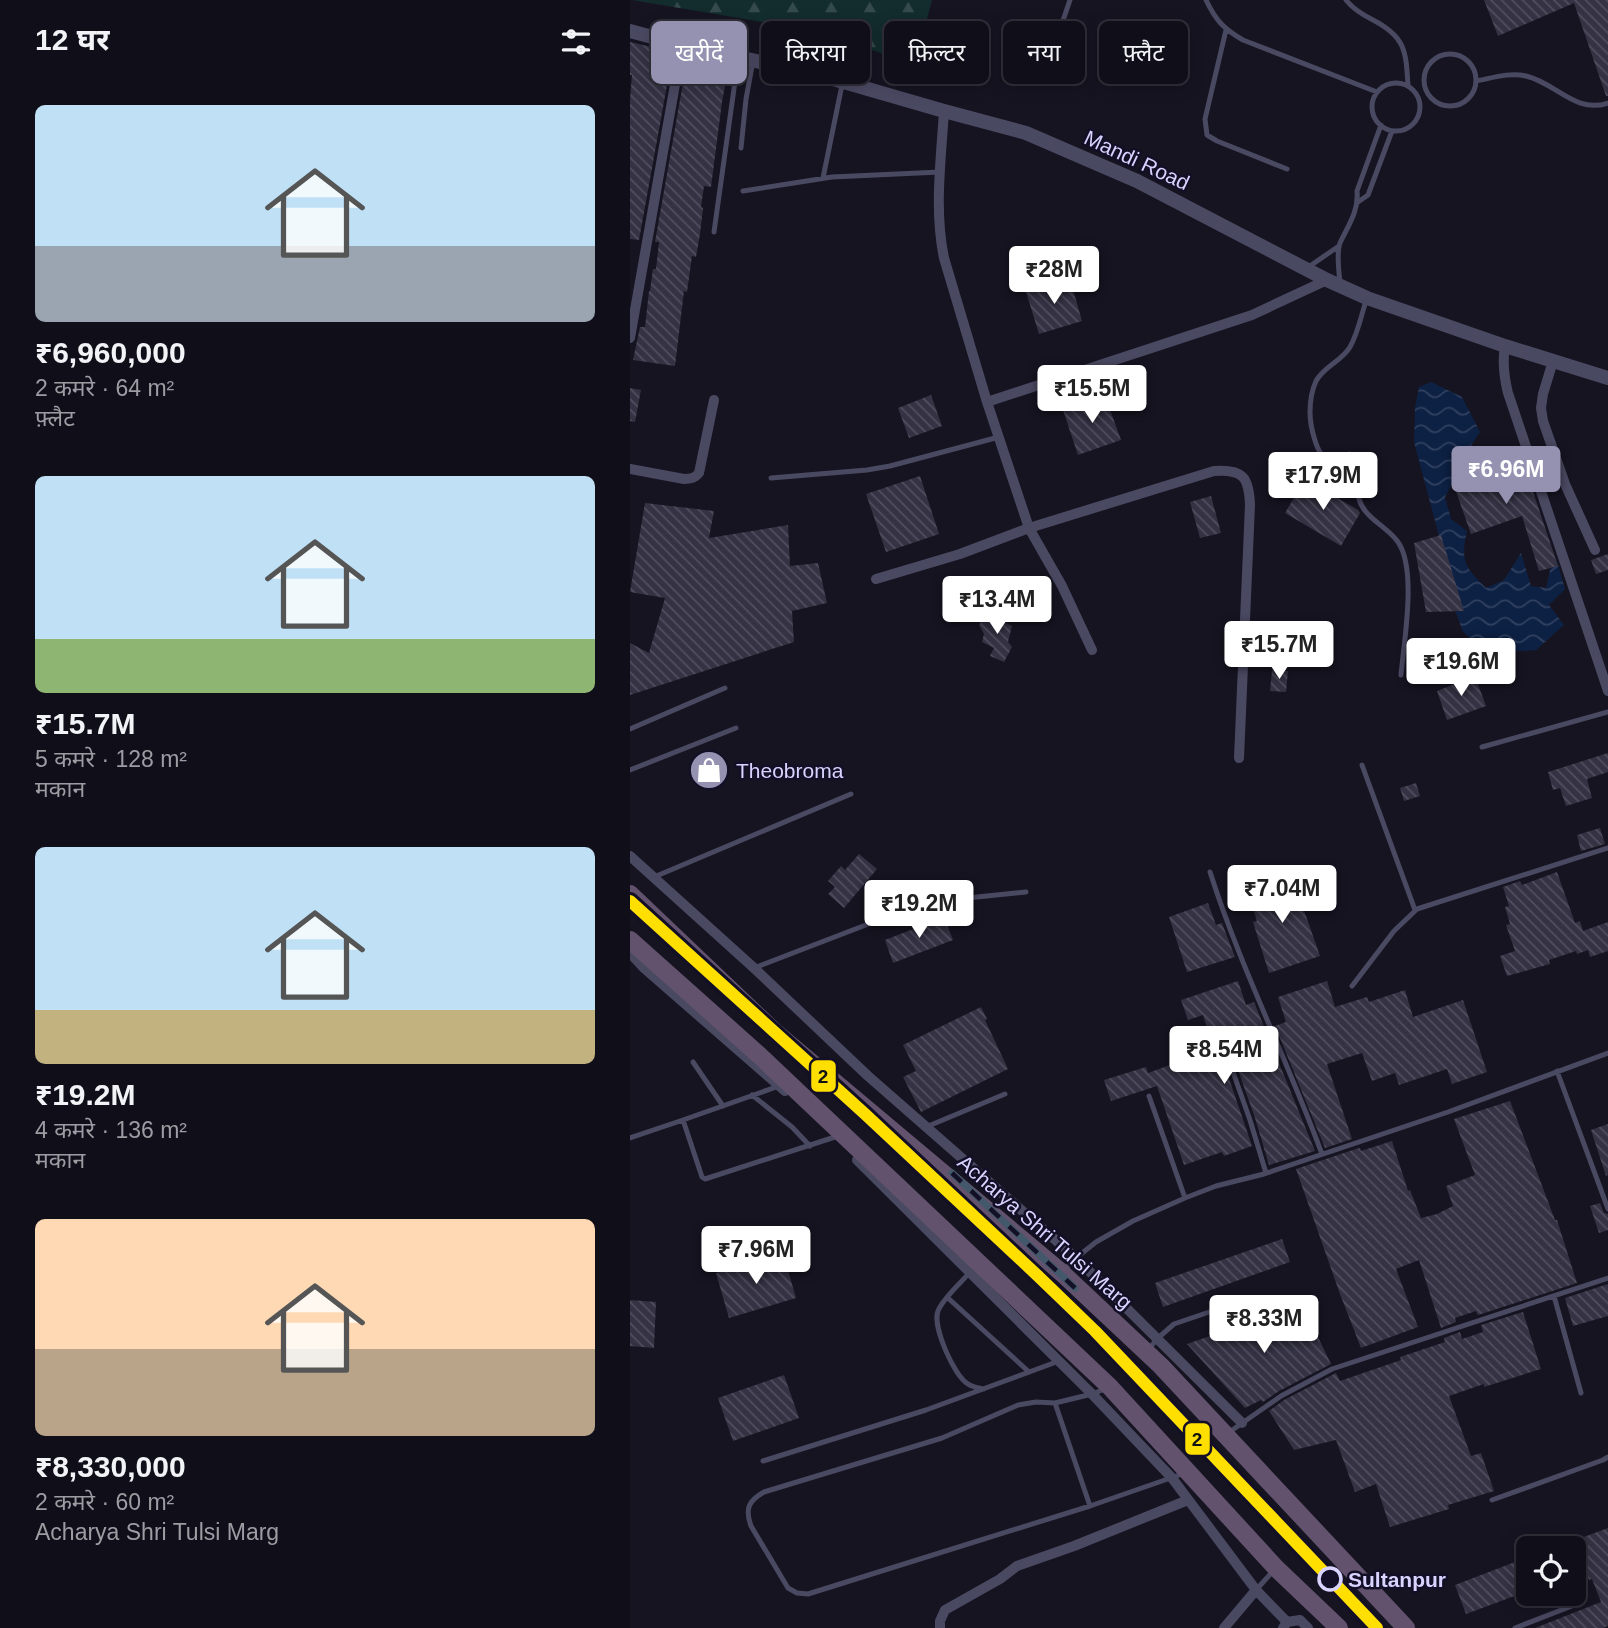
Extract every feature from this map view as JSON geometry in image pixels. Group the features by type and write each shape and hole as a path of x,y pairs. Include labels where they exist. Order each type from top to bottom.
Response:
{"highway":[{"name":"Acharya Shri Tulsi Marg","path":"630,894 776,1033 1152,1345 1161,1366 1406,1628"},
{"path":"630,940 759,1055 1110,1387 1180,1475 1339,1628"}],"street":[{"name":"Mandi Road","path":"630,31 651,37"},
{"path":"630,338 634,292 674,84"},
{"name":"Mandi Road","path":"850,84 1027,133 1106,166 1367,298 1608,378"},
{"path":"943,111 938,219 939,238 951,283 1029,528 1062,586 1092,650"},
{"path":"987,402 1252,315 1333,283"},
{"path":"1505,346 1503,363 1508,393 1608,691"},
{"path":"1553,361 1543,394 1543,421 1565,484 1595,550"},
{"path":"630,469 684,479 697,477 715,400"},
{"path":"876,579 1214,471 1230,470 1241,474 1249,490 1250,505 1239,758"},
{"path":"630,856 868,1076 1076,1258 1152,1345 1242,1423"},
{"path":"630,953 835,1138 1092,1394 1180,1475 1188,1500 1285,1625 1300,1620 1308,1628"},
{"path":"940,1628 945,1610 1000,1579 1017,1566 1188,1500"},
{"path":"1224,1628 1256,1590"}],"lane":[{"path":"1063,21 1070,0"},
{"path":"1206,0 1214,16 1226,30 1243,40 1377,92"},
{"path":"1346,0 1352,8 1391,30 1397,38 1405,55 1408,86"},
{"path":"1226,30 1205,119 1207,135 1287,169"},
{"path":"1458,55 1471,64 1476,81 1471,96 1465,102 1457,106 1439,104 1427,91 1424,77 1427,68 1440,56 1458,55"},
{"path":"1476,81 1516,74 1541,80 1574,102 1601,105 1608,103"},
{"path":"714,232 741,84"},
{"path":"741,148 746,84"},
{"path":"822,178 843,84"},
{"path":"1391,84 1408,86 1421,105 1418,118 1401,131 1392,131 1381,125 1372,108 1377,92 1391,84"},
{"path":"1416,94 1427,91"},
{"path":"1333,283 1339,246 1358,202 1357,191 1381,125"},
{"path":"1358,202 1368,195 1392,131"},
{"path":"743,191 822,178 940,172"},
{"path":"1305,268 1339,246"},
{"path":"1367,298 1348,351 1320,374 1315,383 1310,415 1318,448 1325,458 1330,460 1350,454 1356,458 1359,466 1360,503 1398,542 1403,551 1408,598 1401,675"},
{"path":"771,478 890,466 999,437"},
{"path":"630,729 725,688"},
{"path":"1482,747 1608,712"},
{"path":"630,770 736,729"},
{"path":"1362,765 1415,910"},
{"path":"654,877 851,794"},
{"path":"1352,986 1394,931 1415,910 1608,848"},
{"path":"1210,872 1252,986 1322,1154"},
{"path":"754,968 910,908 948,900 1026,892"},
{"path":"1223,1044 1266,1173"},
{"path":"1062,1273 1096,1242 1185,1198 1454,1110 1608,1053"},
{"path":"693,1062 723,1106"},
{"path":"1557,1071 1608,1209"},
{"path":"630,1138 779,1086"},
{"path":"926,1127 1005,1094"},
{"path":"752,1095 792,1127 810,1146"},
{"path":"1149,1096 1185,1198"},
{"path":"683,1120 702,1177 705,1179 835,1138"},
{"path":"970,1272 937,1314 938,1330 957,1373 967,1384 984,1389"},
{"path":"1225,1435 1281,1396 1332,1369 1608,1278"},
{"path":"1554,1296 1581,1393"},
{"path":"948,1298 1029,1372"},
{"path":"1152,1345 1174,1324 1218,1309"},
{"path":"763,1461 926,1410 1059,1361"},
{"path":"1110,1387 1055,1403 1018,1405 942,1438 764,1492 750,1503 748,1516 751,1526 788,1588 802,1594 1090,1506 1180,1475"},
{"path":"1055,1403 1090,1506"},
{"path":"1492,1500 1608,1457"},
{"path":"1256,1590 1276,1568"},
{"path":"1515,1628 1572,1606"}],"green space":[{"path":"632,0 932,0 927,21 884,21 884,54 870,49 870,21 761,22"}],"water":[{"path":"1431,382 1462,397 1480,432 1466,453 1451,464 1452,484 1445,497 1451,519 1467,531 1464,557 1473,575 1486,588 1504,580 1521,553 1531,586 1546,588 1551,566 1556,558 1565,589 1549,605 1564,625 1536,650 1508,652 1475,643 1463,632 1455,610 1451,581 1414,442 1419,387"}],"building":[{"path":"1484,0 1608,0 1608,96 1574,3 1498,36"},
{"path":"630,42 651,47 651,84 667,84 639,240 630,239"},
{"path":"683,84 725,84 711,187 704,186 696,257 692,256 687,292 684,291 675,366 633,360 640,327 645,327 653,269 656,269 659,242 655,242"},
{"path":"1070,279 1082,321 1039,334 1026,292"},
{"path":"630,388 641,390 635,422 630,421"},
{"path":"931,395 942,426 909,438 898,408"},
{"path":"1105,396 1121,440 1078,455 1063,410"},
{"path":"1522,459 1558,566 1539,571 1522,516 1471,534 1453,483"},
{"path":"920,476 939,534 886,552 866,494"},
{"path":"1305,479 1360,513 1341,546 1285,513"},
{"path":"1211,496 1221,533 1200,538 1190,502"},
{"path":"645,503 714,511 709,538 788,525 790,566 818,563 827,603 792,611 794,642 630,695 630,643 649,653 665,598 630,592"},
{"path":"1441,535 1464,611 1426,612 1414,543"},
{"path":"1608,554 1608,570 1596,574 1591,560"},
{"path":"986,613 1012,626 1008,642 1012,647 1004,662 990,656 994,648 982,642 984,634 979,625"},
{"path":"1272,670 1288,671 1286,692 1270,691"},
{"path":"1475,676 1486,706 1447,720 1437,691"},
{"path":"1608,753 1608,772 1587,779 1592,798 1566,806 1560,788 1553,790 1548,772"},
{"path":"1416,783 1420,796 1404,801 1400,788"},
{"path":"1600,828 1605,844 1581,851 1577,835"},
{"path":"859,854 877,869 844,908 828,894 835,887 828,881 841,866 845,870"},
{"path":"1557,872 1575,923 1580,921 1583,931 1608,922 1608,951 1590,957 1588,950 1577,954 1576,951 1549,960 1550,964 1507,976 1500,956 1515,951 1506,925 1510,924 1505,907 1509,906 1503,887 1520,881 1522,885"},
{"path":"1292,876 1320,956 1269,973 1253,922 1257,921 1247,891"},
{"path":"1208,903 1216,925 1222,923 1235,957 1187,972 1169,917"},
{"path":"944,917 953,940 893,963 885,940"},
{"path":"1238,981 1246,1005 1254,1002 1315,1151 1269,1165 1228,1042 1222,1039 1218,1046 1252,1146 1224,1156 1222,1152 1184,1165 1157,1086 1111,1101 1104,1080 1146,1067 1148,1073 1192,1057 1191,1054 1213,1046 1203,1015 1188,1020 1181,1000"},
{"path":"1327,981 1335,1007 1367,997 1369,1002 1405,990 1413,1017 1463,1000 1487,1072 1452,1084 1447,1069 1399,1085 1395,1073 1372,1081 1362,1053 1327,1064 1352,1139 1325,1148 1275,1026 1286,1022 1278,997"},
{"path":"981,1007 1008,1069 921,1112 903,1077 916,1071 903,1045"},
{"path":"1510,1101 1557,1220 1577,1283 1478,1315 1476,1311 1455,1318 1456,1322 1441,1328 1419,1260 1396,1269 1418,1327 1361,1348 1296,1169 1356,1149 1360,1148 1361,1151 1392,1141 1408,1191 1410,1190 1421,1218 1437,1214 1453,1206 1446,1186 1475,1175 1454,1119"},
{"path":"1608,1124 1608,1175 1606,1176 1591,1130"},
{"path":"1600,1203 1604,1213 1608,1214 1608,1230 1599,1233 1590,1206"},
{"path":"1282,1239 1290,1262 1163,1307 1155,1283"},
{"path":"783,1253 796,1298 729,1318 716,1273"},
{"path":"1608,1284 1608,1316 1573,1326 1565,1298"},
{"path":"630,1300 656,1302 654,1348 630,1346"},
{"path":"1302,1304 1331,1364 1263,1402 1261,1400 1245,1408 1187,1344"},
{"path":"1523,1312 1541,1369 1449,1396 1471,1456 1481,1453 1494,1491 1448,1505 1449,1509 1390,1527 1376,1484 1355,1492 1336,1440 1294,1450 1269,1411 1284,1400 1336,1373 1340,1381 1401,1360 1400,1357 1445,1342 1444,1338 1460,1332 1462,1339 1483,1332 1481,1325"},
{"path":"784,1375 799,1418 733,1441 718,1398"},
{"path":"1608,1528 1608,1626 1535,1628 1601,1602 1592,1579 1589,1580 1586,1572 1586,1536"},
{"path":"1516,1562 1516,1595 1466,1614 1455,1585"}],"railway":[{"path":"952,1173 1075,1288"}],"metro line":[{"name":"2","path":"630,901 865,1114 1095,1331 1377,1628"}],"place":[{"name":"Theobroma","path":"709,770"},
{"name":"Sultanpur","path":"1330,1579"}]}
